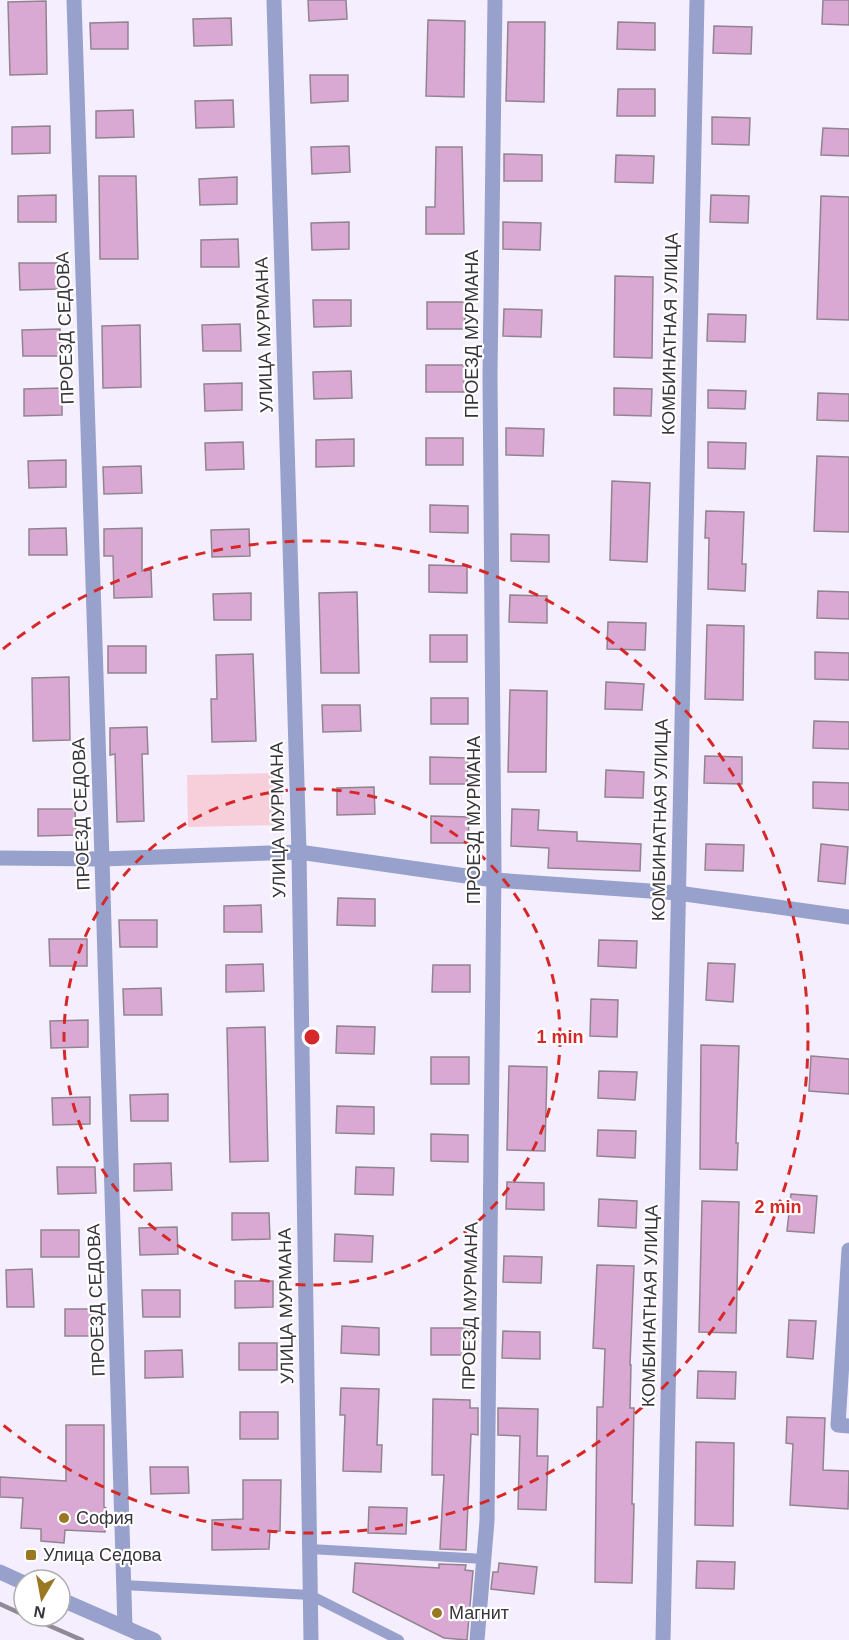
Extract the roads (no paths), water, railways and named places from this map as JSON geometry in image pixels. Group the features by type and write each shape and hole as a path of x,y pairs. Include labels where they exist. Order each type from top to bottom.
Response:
{"street":[{"name":"ПРОЕЗД СЕДОВА","path":"74,0 124,1627"},
{"name":"УЛИЦА МУРМАНА","path":"274,0 299,852 311,1640"},
{"name":"ПРОЕЗД МУРМАНА","path":"477,1640 487,1521 494,880 490,375 495,0"},
{"name":"КОМБИНАТНАЯ УЛИЦА","path":"663,1640 697,0"},
{"path":"0,858 102,859 299,852 494,880 678,893 849,917"},
{"path":"849,1250 838,1425 849,1426"},
{"path":"72,1604 154,1640"}],"lane":[{"path":"310,1549 484,1559"},
{"path":"123,1585 310,1595 399,1640"}],"railway":[{"path":"0,1604 12,1610"},
{"path":"54,1628 82,1640"}],"place":[{"name":"София","path":"64,1518"},
{"name":"Улица Седова","path":"31,1555"},
{"name":"Магнит","path":"437,1613"}]}
